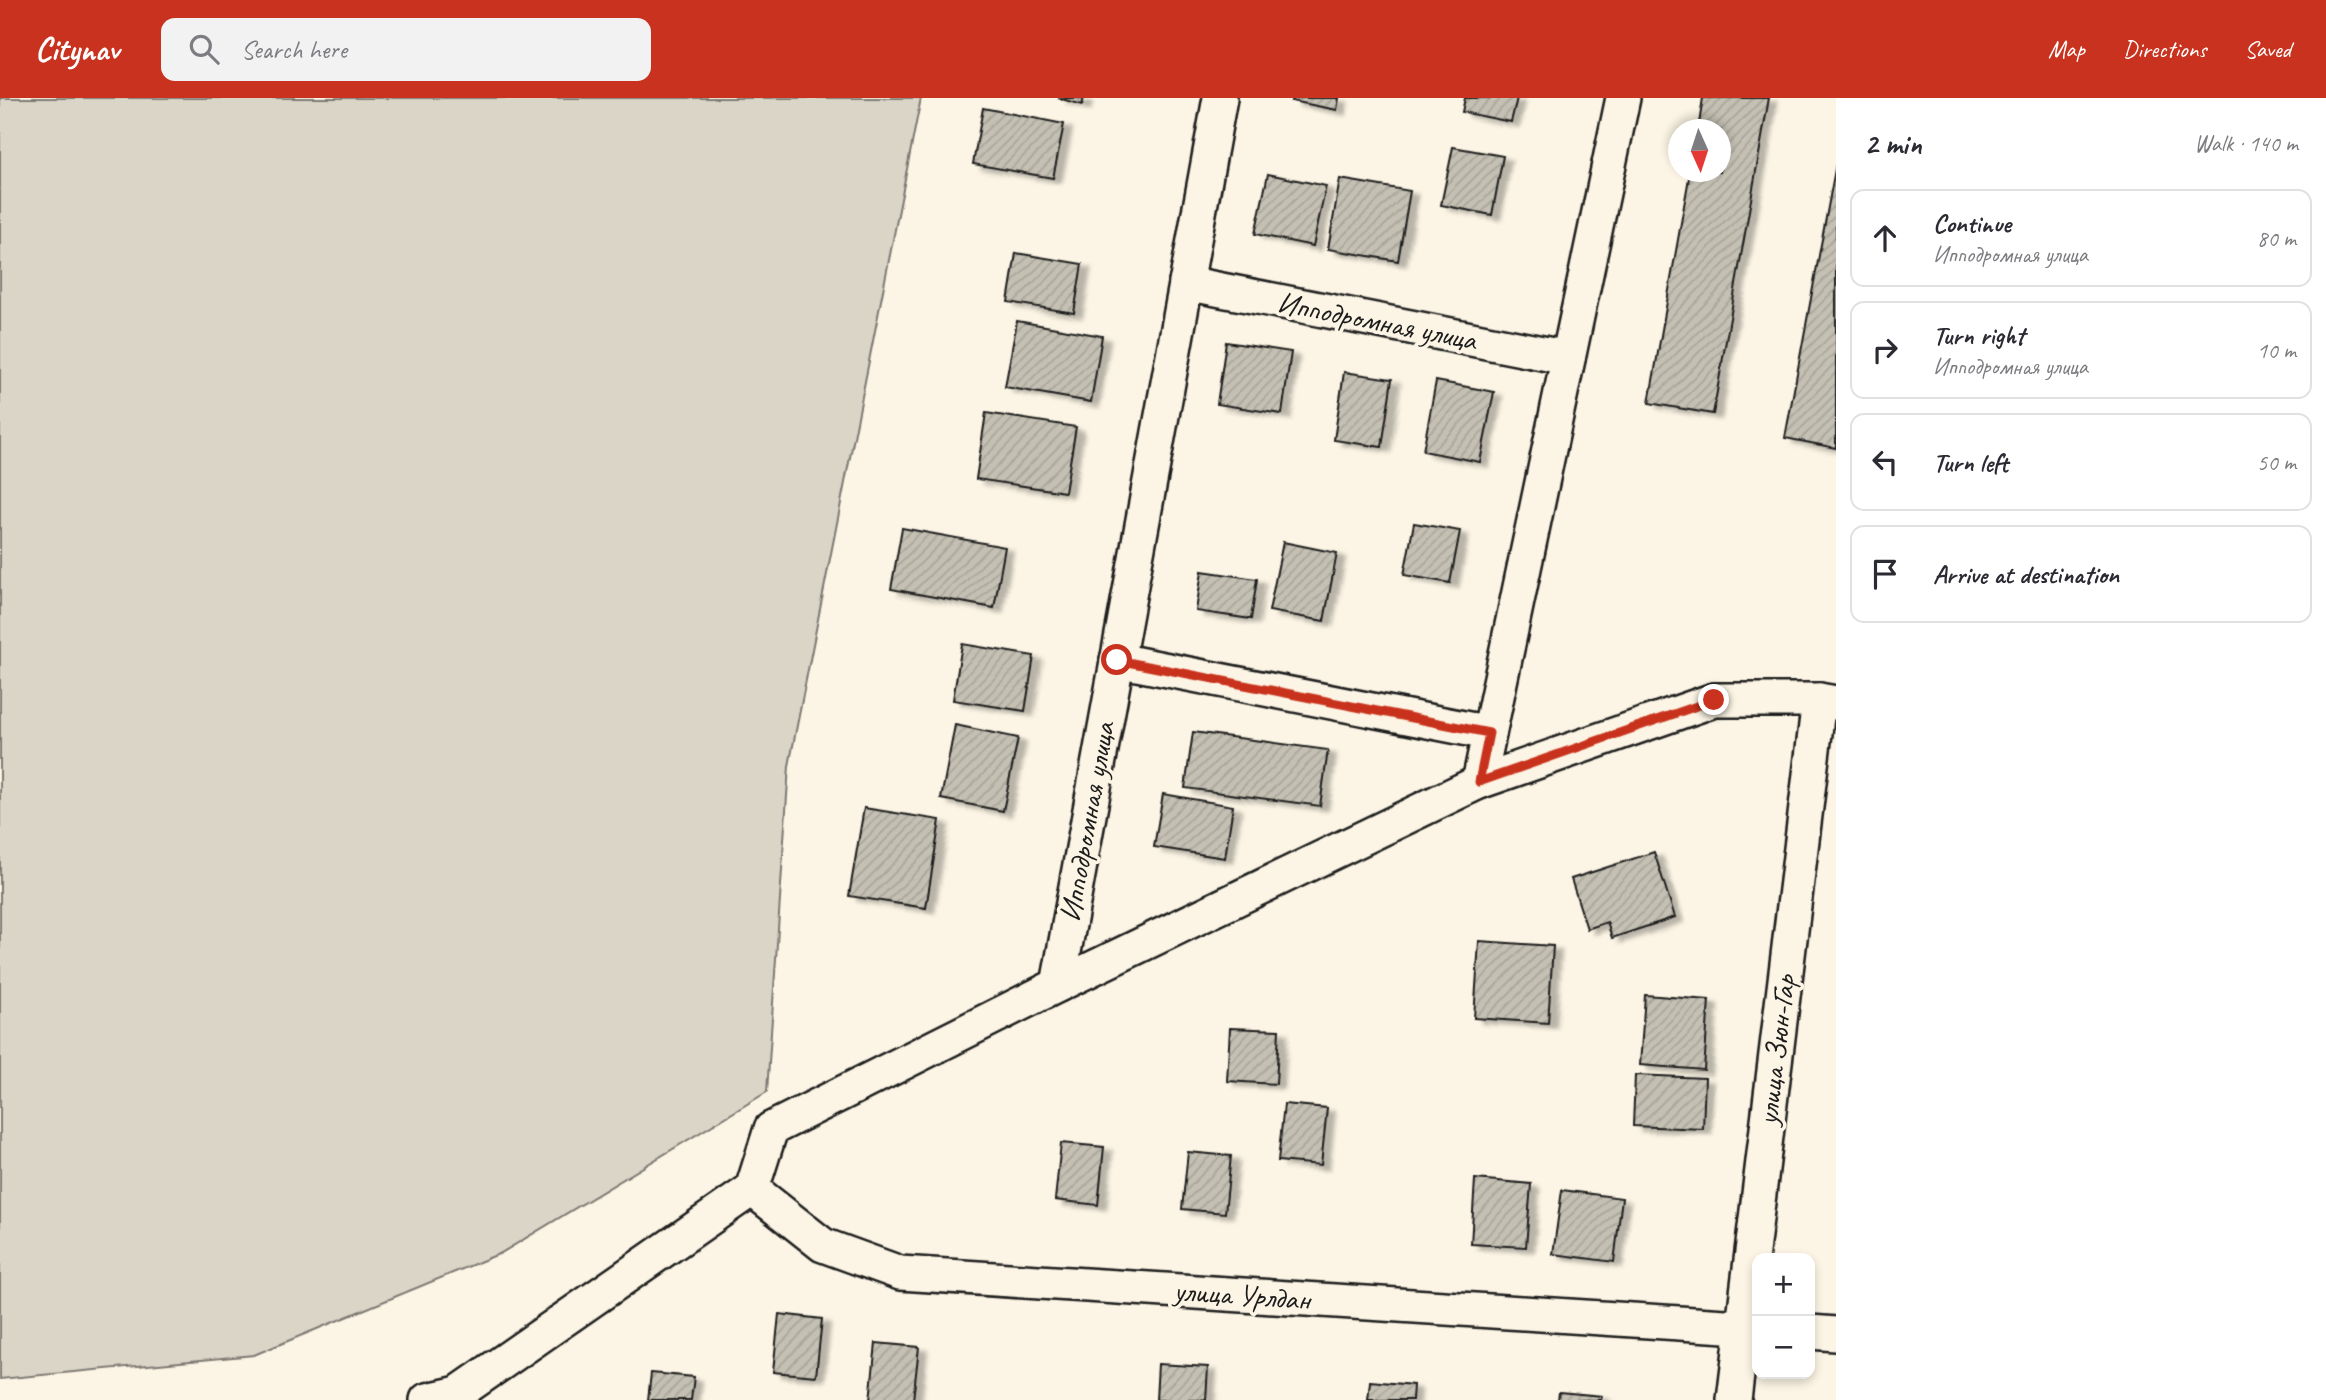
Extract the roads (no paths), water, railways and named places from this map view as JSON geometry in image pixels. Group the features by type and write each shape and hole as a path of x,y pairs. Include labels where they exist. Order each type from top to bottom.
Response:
{"street":[{"name":"Ипподромная улица","path":"1058,985 1220,98"},
{"path":"1479,782 1623,98"},
{"name":"Ипподромная улица","path":"1186,284 1568,358"},
{"path":"1117,660 1489,733"},
{"path":"427,1400 458,1393 752,1189 771,1129 1058,985 1479,782 1714,700 1827,701"},
{"name":"улица Зюн-Гар","path":"1734,1400 1749,1328 1827,701"},
{"name":"улица Урлдан","path":"752,1189 823,1245 900,1273 1749,1328"},
{"path":"1815,1332 1836,1334"}]}
